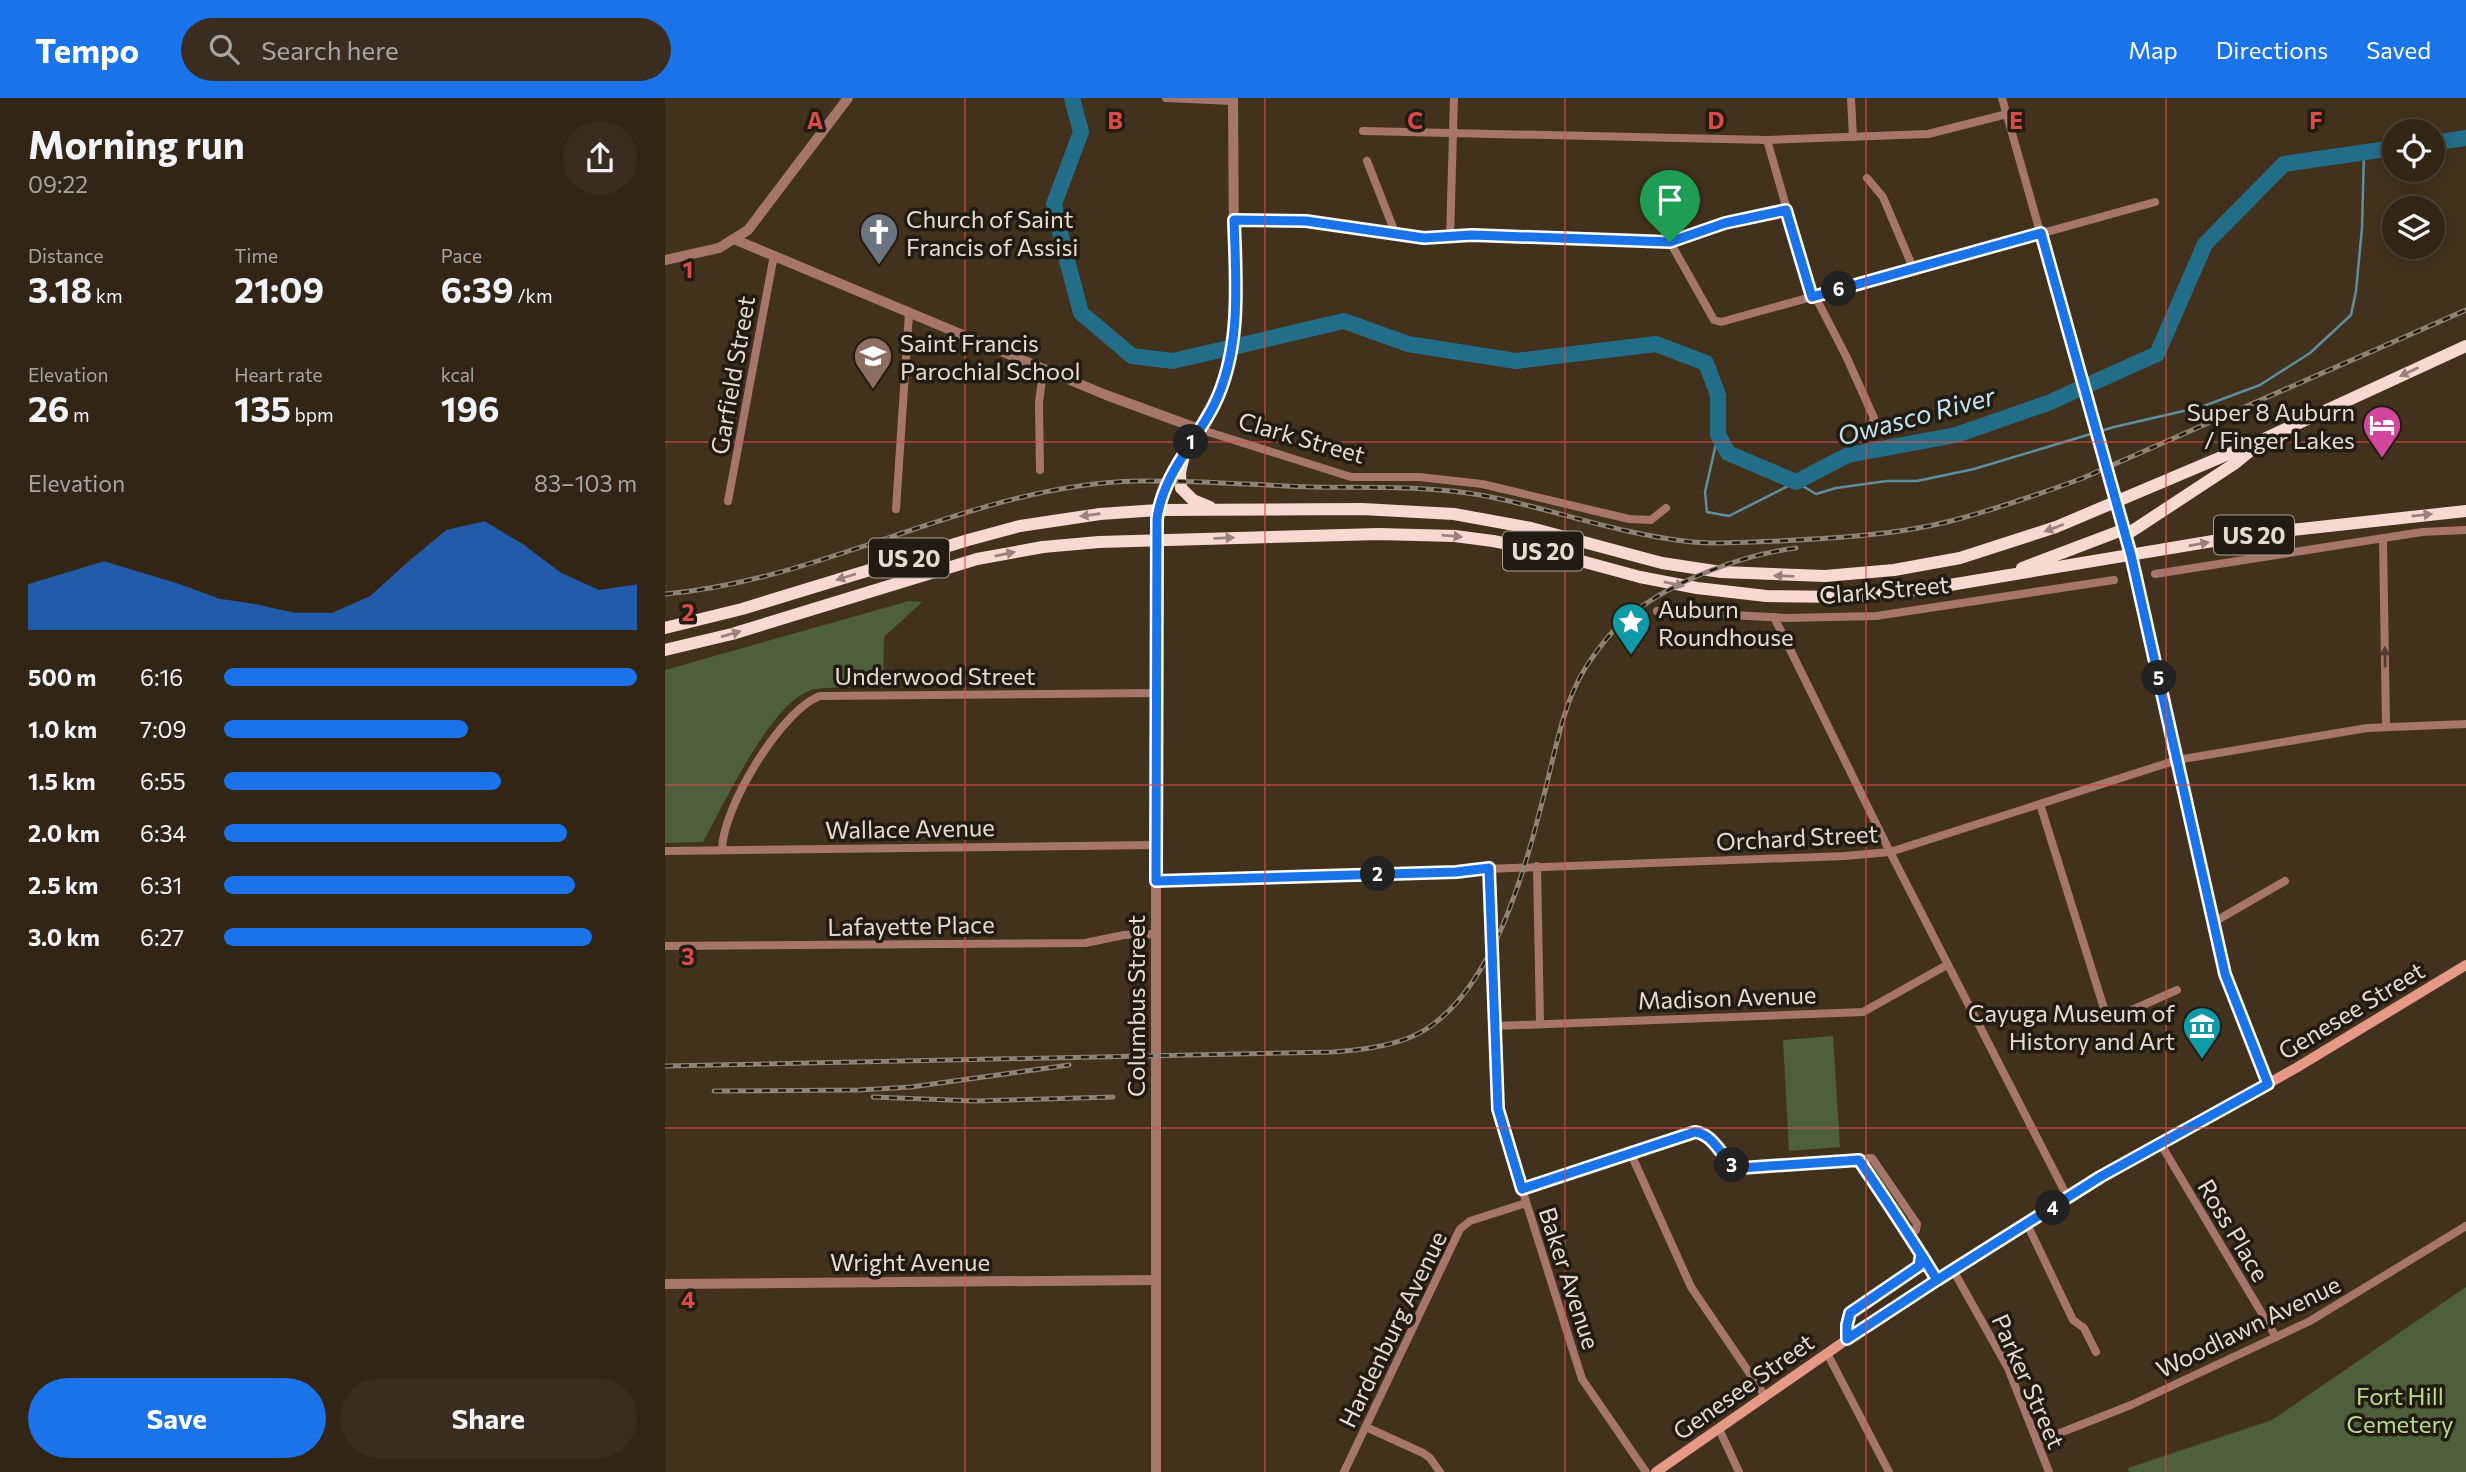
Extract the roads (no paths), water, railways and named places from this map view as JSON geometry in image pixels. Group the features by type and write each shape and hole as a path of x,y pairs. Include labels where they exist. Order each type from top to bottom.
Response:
{"highway":[{"name":"US 20","path":"665,628 742,609 1020,526 1100,513 1158,510 1362,509 1454,514 1531,527 1629,555 1696,569 1752,575 1825,576 1894,570 1960,558 2020,541 2264,439 2466,346"},
{"path":"2010,574 2028,565 2126,532 2234,464 2264,439"},
{"path":"1185,451 1180,482 1185,494 1198,503 1228,510"},
{"name":"US 20","path":"665,650 732,634 978,559 1033,549 1099,542 1379,534 1455,536 1545,551 1681,585 1773,596 1880,595 2255,534 2466,511"}],"main road":[{"name":"Genesee Street","path":"1656,1472 1847,1339 2068,1198 2160,1143 2268,1084 2466,965"}],"street":[{"path":"665,260 719,248 736,240 755,223 848,98"},
{"path":"1166,98 1233,100"},
{"path":"1451,237 1454,98"},
{"path":"1851,98 1853,137"},
{"path":"2002,98 2126,532 2225,974 2268,1084"},
{"name":"Columbus Street","path":"1156,1472 1156,540 1158,510 1166,487 1218,394 1232,350 1235,302 1233,100"},
{"path":"1363,131 1767,140 1928,134 2007,114"},
{"path":"1767,140 1813,296 1846,356 1874,418 1871,426 1864,431"},
{"path":"1367,161 1396,235"},
{"path":"1867,178 1884,197 1913,268"},
{"path":"1670,242 1714,320 1721,322 2155,202"},
{"path":"1234,220 1306,221 1396,235 1670,242 1725,223 1786,210"},
{"name":"Clark Street","path":"736,240 1108,396 1199,429 1351,477 1419,477 1482,484 1629,519 1651,520 1666,508"},
{"name":"Garfield Street","path":"728,501 774,256"},
{"path":"896,509 909,313"},
{"path":"1040,470 1038,403 1043,370"},
{"path":"2155,574 2422,532 2466,530"},
{"path":"2383,538 2386,726"},
{"name":"Clark Street","path":"1657,611 1774,617 1876,616 2114,580"},
{"path":"1774,617 1947,965 2068,1198"},
{"name":"Underwood Street","path":"722,850 728,818 766,748 792,713 820,696 1156,692"},
{"name":"Orchard Street","path":"1156,881 1456,872 1489,868 1845,856 1890,852 2177,760 2386,726 2466,724"},
{"path":"2040,804 2107,1018 2116,1017 2177,990"},
{"name":"Wallace Avenue","path":"665,850 1156,845"},
{"path":"1537,866 1540,1023"},
{"name":"Baker Avenue","path":"1489,868 1498,1109 1582,1379 1646,1472"},
{"path":"2214,922 2239,910 2285,881"},
{"name":"Lafayette Place","path":"665,946 1085,943 1118,936 1156,934"},
{"name":"Madison Avenue","path":"1495,1026 1863,1012 1947,965"},
{"path":"1522,1189 1695,1132 1709,1138 1731,1164 1741,1168 1859,1160 1937,1280"},
{"name":"Ross Place","path":"2160,1143 2276,1337"},
{"path":"1630,1154 1691,1287 1765,1396"},
{"name":"Hardenburg Avenue","path":"1344,1472 1460,1229 1470,1221 1526,1203"},
{"path":"2027,1224 2073,1320 2084,1328 2096,1352"},
{"name":"Woodlawn Avenue","path":"2037,1442 2131,1405 2327,1312 2466,1226"},
{"path":"1847,1339 1850,1313 1919,1266 1921,1254"},
{"name":"Parker Street","path":"1953,1270 2003,1357 2049,1472"},
{"name":"Wright Avenue","path":"665,1284 1155,1280"},
{"path":"1828,1353 1889,1472"},
{"path":"1366,1427 1423,1453 1440,1472"},
{"path":"1719,1429 1739,1472"}],"waterway":[{"name":"Owasco River","path":"1072,98 1081,132 1054,204 1063,245 1081,313 1132,356 1173,361 1344,321 1408,344 1516,361 1656,344 1706,363 1718,395 1718,435 1728,453 1796,482 1848,455 1956,435 2048,403 2157,354 2205,244 2284,164 2382,150"},
{"name":"Owasco River","path":"2445,141 2466,138"},
{"path":"1718,435 1705,492 1707,512 1729,516 1796,482 1816,494 1836,488 1887,481 1917,481 1974,469 2114,427 2201,407 2260,385 2310,353 2351,315 2362,228 2364,152"}],"railway":[{"path":"665,594 725,585 784,571 1017,498 1076,486 1137,481 1464,492 1609,527 1696,542 1822,539 1909,530 1985,511 2083,478 2466,310"},
{"path":"665,1066 1333,1052 1373,1048 1411,1037 1440,1019 1464,994 1485,962 1517,889 1572,693 1602,644 1627,618 1651,600 1690,579 1754,556 1796,548"},
{"path":"714,1091 911,1087 1069,1065"},
{"path":"873,1097 975,1101 1113,1097"}],"place":[{"name":"Church of Saint Francis of Assisi","path":"879,266"},
{"name":"Saint Francis Parochial School","path":"873,390"},
{"name":"Super 8 Auburn / Finger Lakes","path":"2382,459"},
{"name":"Auburn Roundhouse","path":"1631,656"},
{"name":"Cayuga Museum of History and Art","path":"2202,1060"}],"park label":[{"name":"Fort Hill Cemetery","path":"2400,1409"}]}
